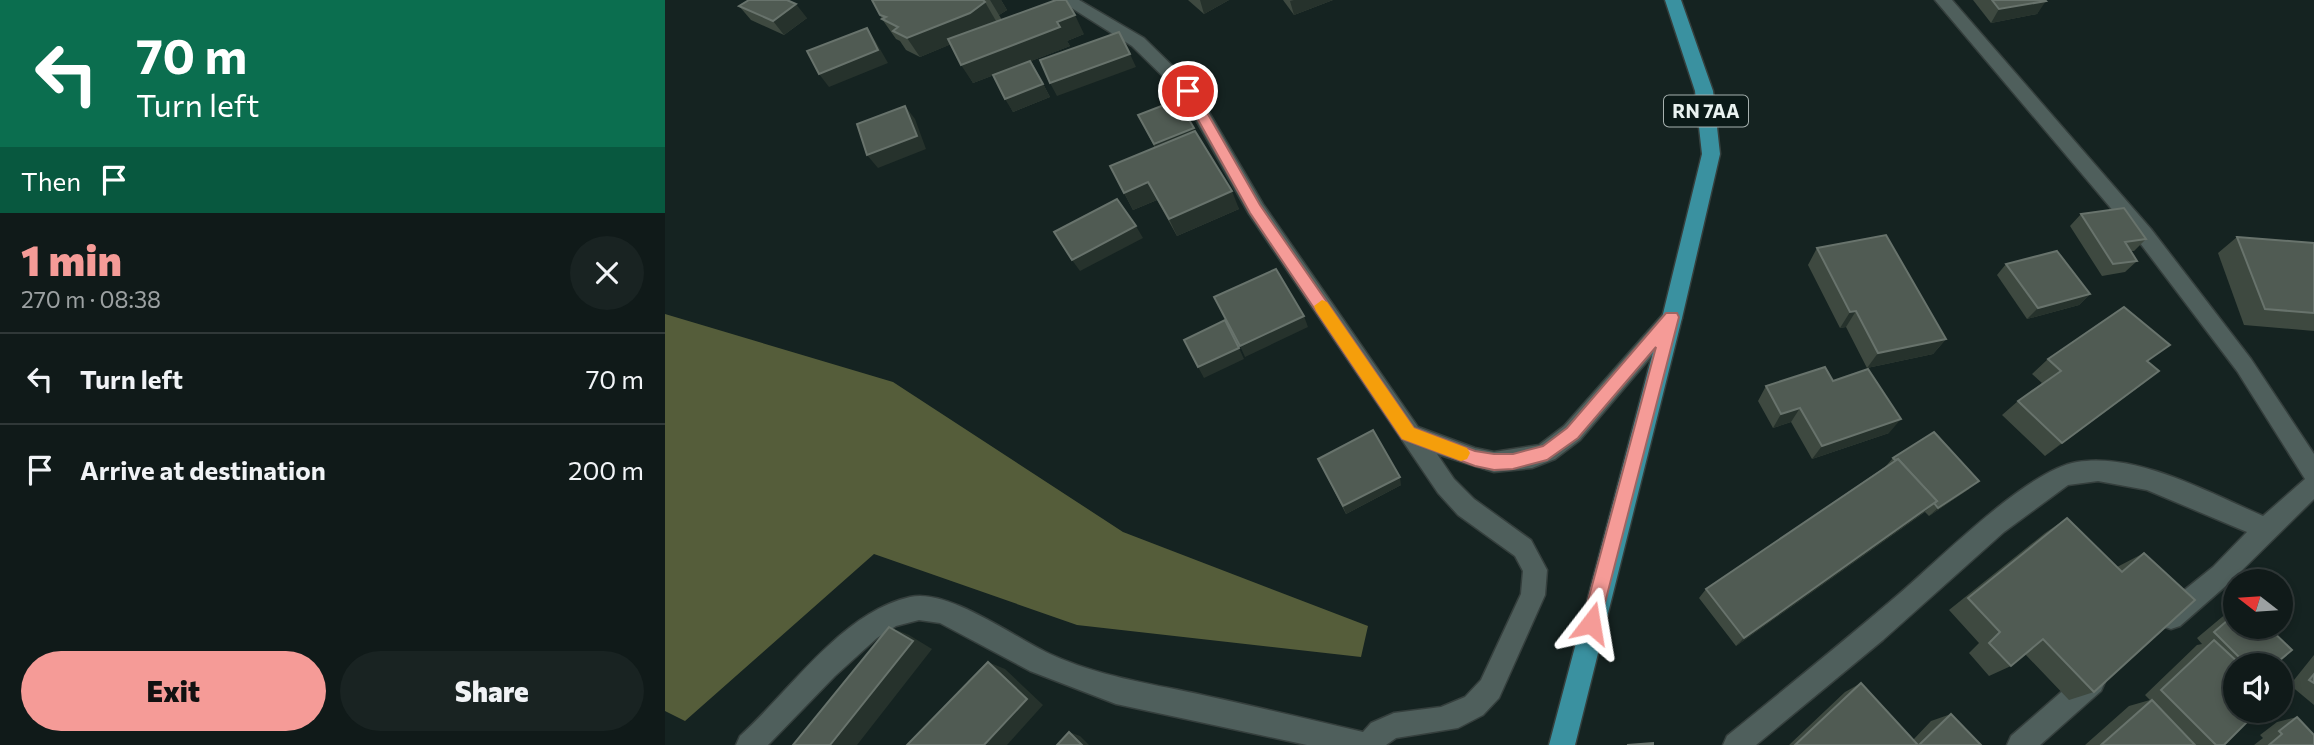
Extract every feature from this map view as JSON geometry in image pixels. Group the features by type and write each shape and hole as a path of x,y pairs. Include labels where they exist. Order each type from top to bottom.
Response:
{"main road":[{"name":"RN 7AA","path":"1562,745 1711,154 1704,91 1673,0"}],"street":[{"path":"749,745 874,625 910,609 943,611 1076,678 1116,691 1366,745 1384,729 1394,725 1455,720 1482,702 1517,630 1537,582 1531,558 1523,548 1467,507 1446,486 1255,209 1188,91 1139,42 1067,0"},
{"path":"1943,0 2153,244 2244,365 2314,473"},
{"path":"1408,433 1475,458 1494,462 1513,461 1547,452 1572,433 1672,317"},
{"path":"1736,745 1815,682 2050,482 2074,472 2112,472 2140,477 2266,529"},
{"path":"2158,628 2221,575 2314,485"},
{"path":"2020,745 2108,669"}],"green space":[{"path":"665,314 893,382 1123,532 1368,626 1361,657 1077,625 874,554 685,721 665,711"}],"building":[{"path":"749,0 787,0 796,4 773,21 739,6"},
{"path":"872,0 985,2 970,13 907,38 893,31 898,27 882,19 886,17 880,15"},
{"path":"1056,0 1066,0 1075,15 1057,22 1060,27 961,65 948,39"},
{"path":"1992,0 2045,0 2046,1 1999,9"},
{"path":"867,28 878,50 819,74 807,51"},
{"path":"1119,32 1130,54 1050,83 1040,60"},
{"path":"1030,61 1043,84 1005,99 993,75"},
{"path":"1177,100 1194,128 1154,144 1138,115"},
{"path":"905,106 917,136 867,155 857,124"},
{"path":"1195,131 1232,191 1169,219 1148,182 1124,193 1110,166"},
{"path":"1117,199 1136,226 1072,260 1054,232"},
{"path":"2124,208 2146,239 2125,242 2137,261 2113,264 2081,214"},
{"path":"1886,235 1946,339 1878,353 1856,311 1850,312 1817,248"},
{"path":"2237,237 2314,243 2314,313 2265,309"},
{"path":"2057,251 2090,294 2038,308 2006,264"},
{"path":"1276,269 1304,316 1240,346 1214,297"},
{"path":"2124,307 2170,345 2147,361 2159,371 2062,443 2018,401 2061,371 2048,359"},
{"path":"1225,320 1239,348 1198,367 1184,340"},
{"path":"1825,367 1833,381 1868,369 1901,419 1822,446 1800,408 1781,414 1766,386"},
{"path":"1373,430 1400,477 1343,506 1318,459"},
{"path":"1934,432 1979,481 1938,508 1934,503 1937,501 1898,459 1893,458"},
{"path":"1898,459 1937,501 1744,638 1706,589"},
{"path":"2067,518 2122,572 2144,553 2195,600 2094,692 2043,639 2011,666 1989,643 2000,632 1968,598"},
{"path":"2223,624 2223,639 2281,639 2292,650 2288,653 2235,653 2214,632"},
{"path":"889,627 913,641 830,745 793,745"},
{"path":"2214,640 2228,653 2223,653 2223,723 2246,723 2224,745 2216,745 2161,690"},
{"path":"988,662 1027,699 984,745 907,745"},
{"path":"1861,683 1918,745 1795,745"},
{"path":"2152,700 2195,745 2101,745"},
{"path":"1951,714 1981,745 1919,745"},
{"path":"2297,717 2314,735 2314,745 2269,745 2282,734 2279,731 2293,723"},
{"path":"1069,732 1082,745 1057,745"}],"slow traffic":[{"path":"1322,306 1408,433 1461,453"}],"route":[{"path":"1188,91 1255,209 1408,433 1475,458 1494,462 1532,458 1547,452 1561,444 1572,433 1672,317 1591,623"}]}
